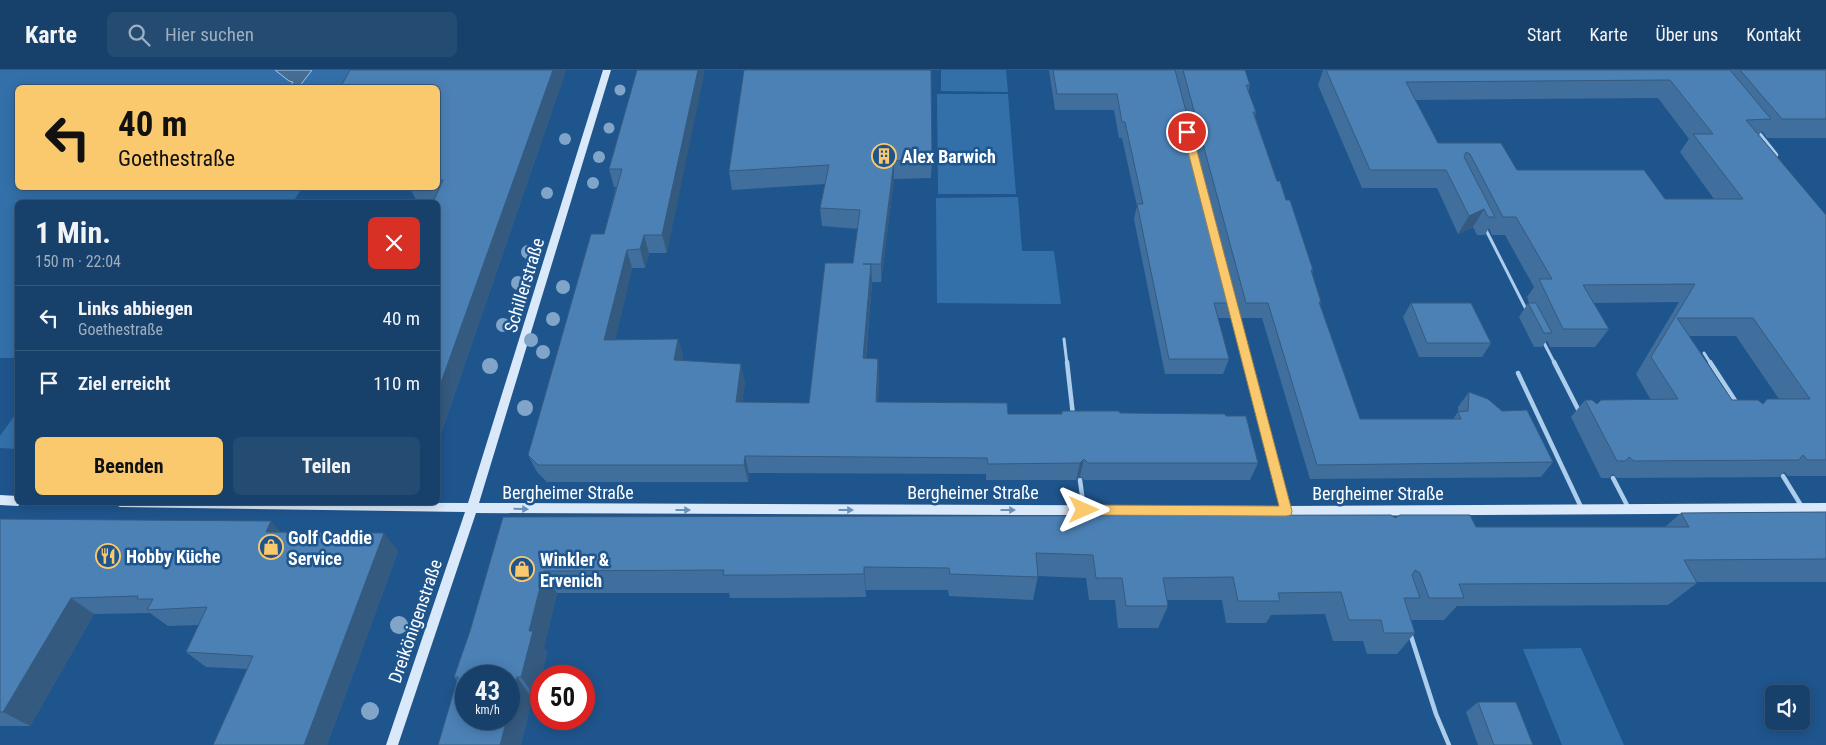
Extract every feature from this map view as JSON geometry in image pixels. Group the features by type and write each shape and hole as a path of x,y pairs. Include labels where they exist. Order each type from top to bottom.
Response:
{"main road":[{"name":"Schillerstraße","path":"472,509 607,70"},
{"path":"0,500 15,501"},
{"name":"Bergheimer Straße","path":"271,505 472,509 1286,511 1372,515 1582,509 1826,508"},
{"name":"Dreikönigenstraße","path":"392,745 472,509"}],"street":[{"path":"1749,123 1780,160"},
{"path":"1232,302 1286,511"}],"lane":[{"path":"1484,226 1528,313"},
{"path":"1064,339 1074,422"},
{"path":"1542,339 1582,417"},
{"path":"1704,352 1740,409"},
{"path":"1518,373 1582,509"},
{"path":"1783,476 1804,508"},
{"path":"1613,478 1629,509"},
{"path":"1080,480 1084,510"},
{"path":"1407,624 1436,714 1449,745"}],"shaded area":[{"path":"0,70 369,70 360,85 15,85 15,190 301,190 294,200 15,200 15,358 0,358"},
{"path":"275,70 312,70 301,85 291,85 293,82"},
{"path":"941,70 1006,70 1008,92 941,91"},
{"path":"937,94 1008,94 1016,194 938,194"},
{"path":"1018,197 1022,251 1054,251 1061,304 937,303 936,198"},
{"path":"15,415 15,449 0,448 0,436"},
{"path":"1581,648 1624,745 1562,745 1523,649"}],"building":[{"path":"350,70 553,70 440,385 440,200 434,200 443,180 440,180 440,85 342,85"},
{"path":"637,70 698,70 662,235 644,235 640,249 627,250 604,340 678,339 674,360 741,364 736,402 809,403 825,263 853,263 860,210 820,208 829,165 729,171 744,70 931,70 932,159 894,161 881,264 871,264 863,358 878,359 876,402 1007,403 1008,414 1062,414 1062,411 1119,411 1120,413 1246,416 1258,463 1088,463 1084,459 1080,463 988,464 987,458 745,456 744,465 538,465 528,455 591,234 604,234 622,169 609,169"},
{"path":"1053,70 1175,70 1237,303 1214,303 1229,359 1169,359 1137,204 1143,204 1125,122 1122,122 1117,94 1057,94"},
{"path":"1183,70 1245,70 1250,85 1246,85 1256,112 1253,112 1277,181 1280,181 1286,200 1290,200 1313,270 1311,270 1321,302 1319,302 1360,419 1461,419 1458,412 1468,411 1469,392 1488,399 1502,411 1527,410 1553,462 1317,465 1268,303 1246,303"},
{"path":"1326,70 1730,70 1771,119 1746,120 1826,215 1826,460 1808,460 1803,455 1799,460 1634,461 1629,457 1625,461 1617,461 1585,400 1592,400 1597,404 1601,400 1678,399 1651,357 1695,284 1583,285 1609,329 1563,329 1539,279 1552,279 1516,217 1503,217 1470,154 1466,152 1464,157 1495,217 1488,217 1484,209 1469,216 1446,170 1370,170","holes":["1670,80 1713,134 1693,134 1743,199 1665,199 1644,170 1517,170 1501,143 1438,143 1406,82","1677,318 1753,318 1810,399 1767,399 1763,404 1758,400 1732,400"]},
{"path":"1740,70 1826,70 1826,119 1782,119"},
{"path":"1411,303 1471,303 1491,343 1427,343"},
{"path":"1528,303 1536,303 1552,333 1544,333"},
{"path":"1826,512 1826,559 1684,560 1697,583 1459,584 1464,598 1429,598 1420,573 1415,570 1412,575 1420,598 1404,598 1415,633 1384,633 1381,620 1349,620 1341,592 1278,593 1280,601 1238,601 1233,577 1163,578 1168,606 1126,606 1122,578 1096,578 1093,555 1036,553 1038,577 950,574 949,568 864,567 864,574 769,575 723,575 724,570 544,571 529,631 533,631 521,677 520,665 458,665 503,517 1391,515 1395,518 1400,515 1470,515 1476,527 1689,527 1681,513"},
{"path":"0,519 271,521 266,532 384,533 304,745 213,745 253,656 186,652 207,607 147,610 153,599 137,599 138,596 71,598 3,712 0,712"},
{"path":"455,687 455,730 504,730 500,745 438,745"},
{"path":"1478,702 1516,702 1533,745 1494,745"}],"place":[{"name":"Alex Barwich","path":"884,156"},
{"name":"Golf Caddie Service","path":"271,547"},
{"name":"Hobby Küche","path":"108,556"},
{"name":"Winkler & Ervenich","path":"522,569"}],"route":[{"path":"1084,510 1286,511 1187,132"}]}
